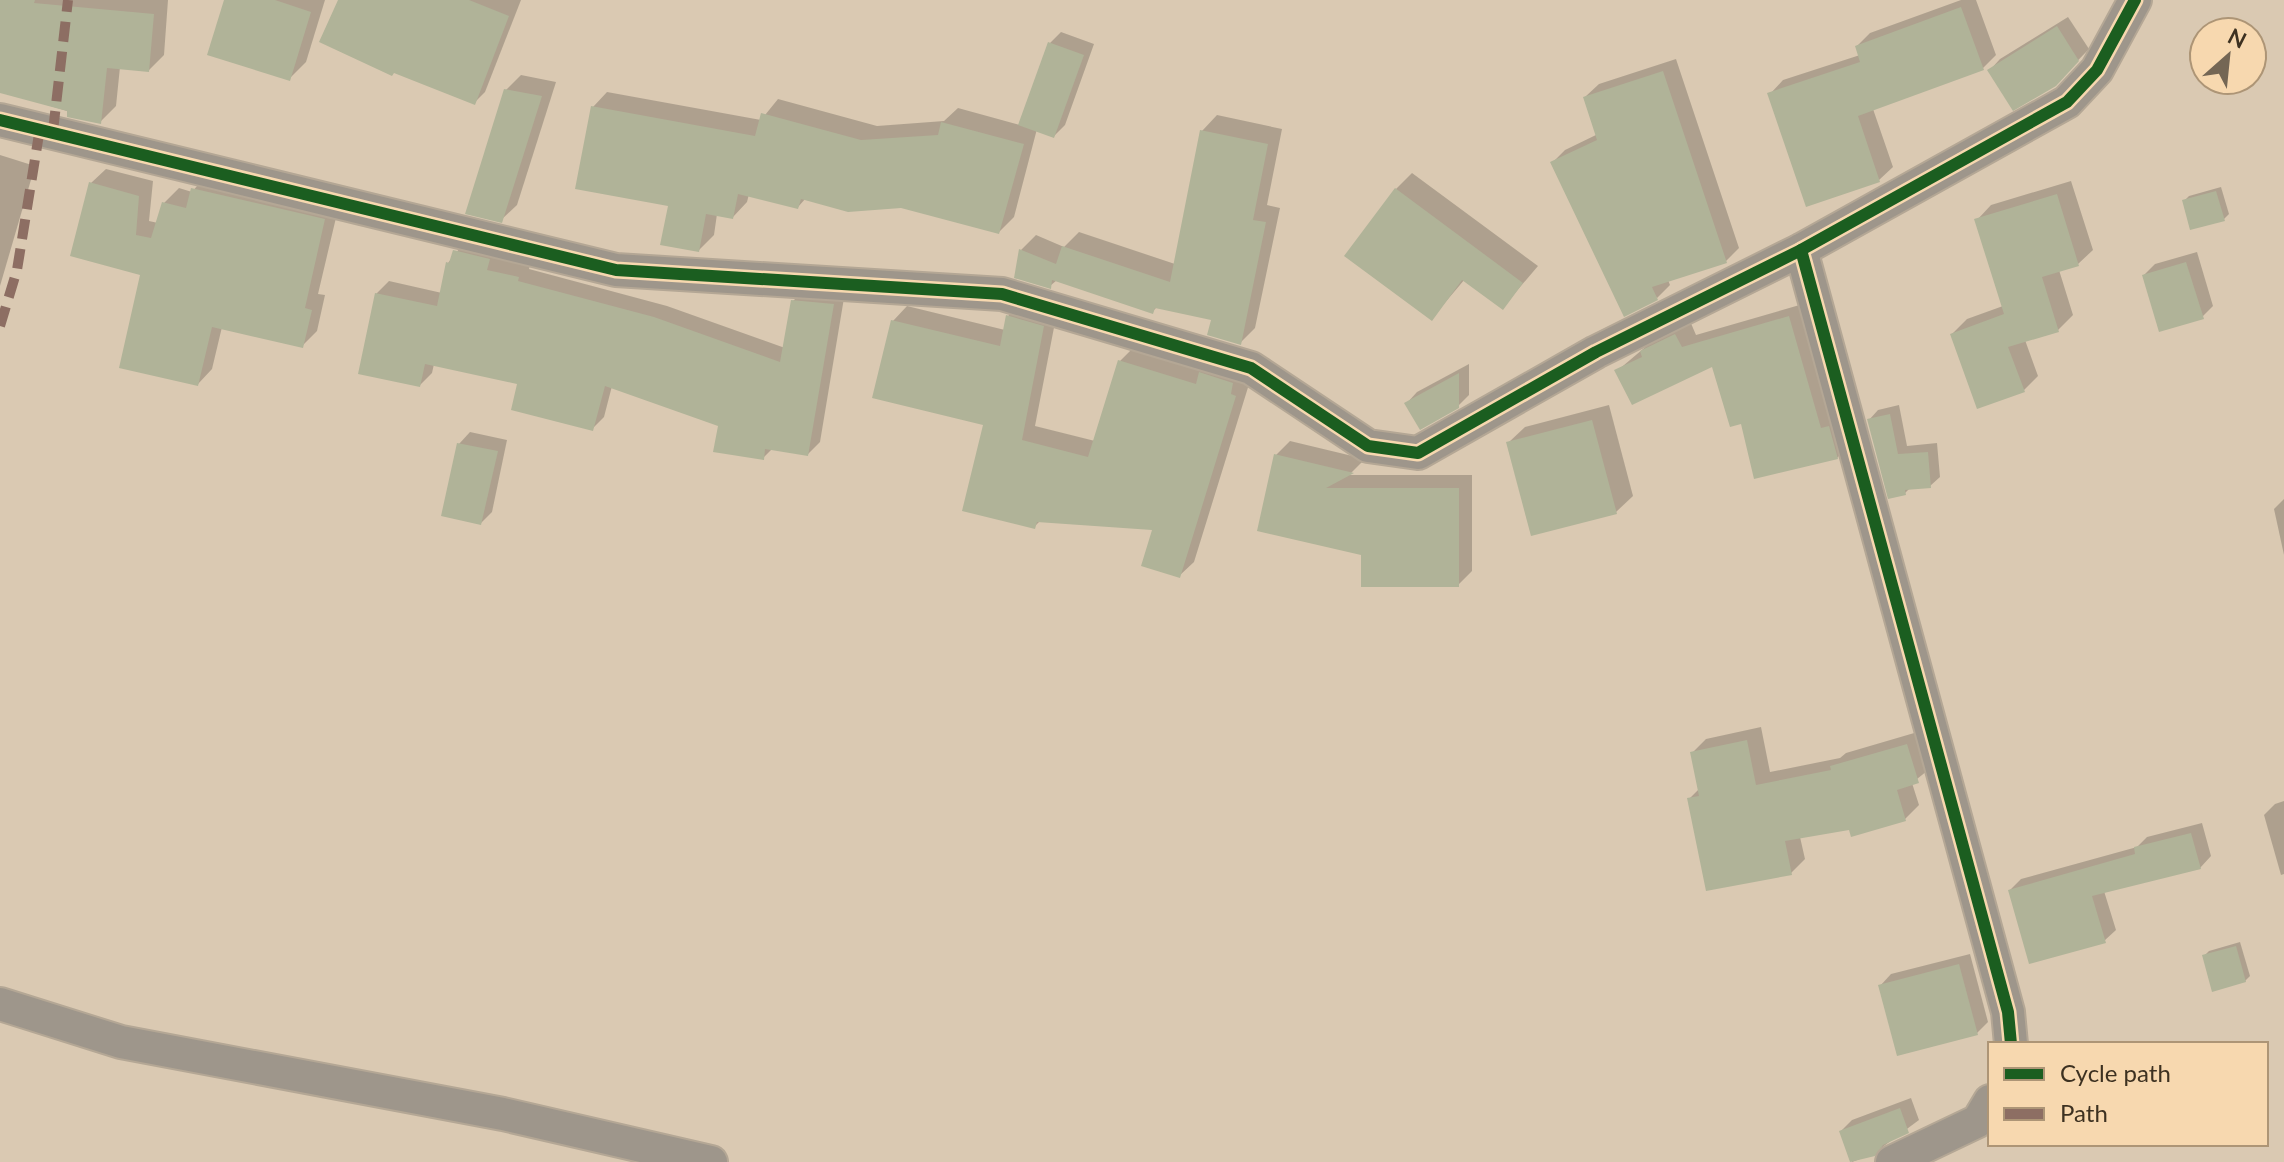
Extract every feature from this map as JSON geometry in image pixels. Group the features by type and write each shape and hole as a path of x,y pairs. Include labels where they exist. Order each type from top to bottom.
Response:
{"street":[{"path":"0,120 616,270 1002,294 1251,368 1368,446 1418,453 1596,352 1801,250 2067,102 2097,70 2135,0"},
{"path":"1801,250 2008,1012 2011,1042"},
{"path":"0,1004 121,1042 503,1114 711,1162"},
{"path":"1892,1162 1978,1121 1988,1104"}],"building":[{"path":"0,0 35,0 34,3 154,14 149,72 107,68 101,124 67,117 67,111 0,93"},
{"path":"224,0 275,0 311,12 290,81 207,55"},
{"path":"338,0 469,0 509,16 475,105 394,73 392,76 319,42"},
{"path":"1961,7 1984,70 1858,116 1880,182 1806,207 1767,93 1860,62 1855,46"},
{"path":"2057,26 2079,61 2056,86 2013,111 1987,70"},
{"path":"1048,42 1084,55 1054,138 1018,125"},
{"path":"1663,71 1727,263 1652,287 1658,300 1624,317 1550,162 1597,140 1583,97"},
{"path":"504,89 542,96 502,223 465,214"},
{"path":"591,106 755,136 761,113 861,140 938,135 941,122 1024,144 999,234 901,208 848,212 801,199 798,209 738,194 733,219 706,214 699,252 660,245 668,206 575,189"},
{"path":"1200,130 1268,144 1253,220 1266,222 1241,345 1207,335 1211,320 1155,308 1153,314 1052,280 1051,289 1014,278 1019,249 1056,264 1062,246 1170,282"},
{"path":"89,182 139,196 136,235 151,238 162,202 186,208 191,188 325,219 305,308 312,310 303,348 212,327 198,386 119,368 140,275 70,256"},
{"path":"1395,188 1523,283 1503,310 1462,280 1432,321 1344,256"},
{"path":"2216,191 2225,221 2190,230 2182,200"},
{"path":"2057,194 2079,266 2042,277 2059,332 2008,347 2025,392 1977,409 1950,334 2004,314 1974,219"},
{"path":"453,250 490,259 487,270 519,277 518,281 654,317 780,362 791,300 834,304 808,456 765,449 764,460 713,452 718,426 605,386 593,431 511,410 517,384 425,364 420,387 358,374 375,293 437,306 446,262 449,263"},
{"path":"2186,262 2204,319 2159,332 2142,275"},
{"path":"1006,315 1044,326 1022,440 1088,457 1118,360 1196,384 1199,372 1233,383 1231,394 1236,396 1180,578 1141,566 1152,530 1037,522 1035,529 962,511 983,425 872,398 891,320 1000,346"},
{"path":"1789,316 1821,428 1829,426 1838,459 1754,479 1741,424 1730,427 1712,367 1632,405 1614,370 1642,357 1640,351 1675,334 1682,347"},
{"path":"1459,373 1459,408 1420,430 1404,403"},
{"path":"1890,414 1898,454 1928,452 1931,488 1905,490 1906,495 1888,499 1867,419"},
{"path":"1592,420 1617,514 1531,536 1506,442"},
{"path":"457,443 498,451 481,525 441,516"},
{"path":"1274,454 1354,473 1326,488 1459,488 1459,587 1361,587 1361,555 1257,531"},
{"path":"1747,740 1756,785 1831,770 1830,766 1907,744 1919,783 1897,790 1906,821 1851,837 1849,830 1785,841 1792,875 1706,891 1687,798 1699,796 1690,752"},
{"path":"2191,833 2201,869 2092,896 2106,943 2029,964 2008,890 2135,854 2134,847"},
{"path":"2236,946 2246,982 2212,992 2202,955"},
{"path":"1959,964 1978,1035 1897,1056 1878,985"},
{"path":"1900,1108 1909,1133 1883,1145 1875,1156 1850,1162 1839,1131"}],"marked path":[{"path":"53,131 68,0"},
{"path":"0,326 17,270 40,128"}],"cycle path":[{"path":"0,120 616,270 1002,294 1251,368 1368,446 1418,453 1596,352 1801,250 2067,102 2097,70 2135,0"},
{"path":"1801,250 2008,1012 2011,1042"}]}
